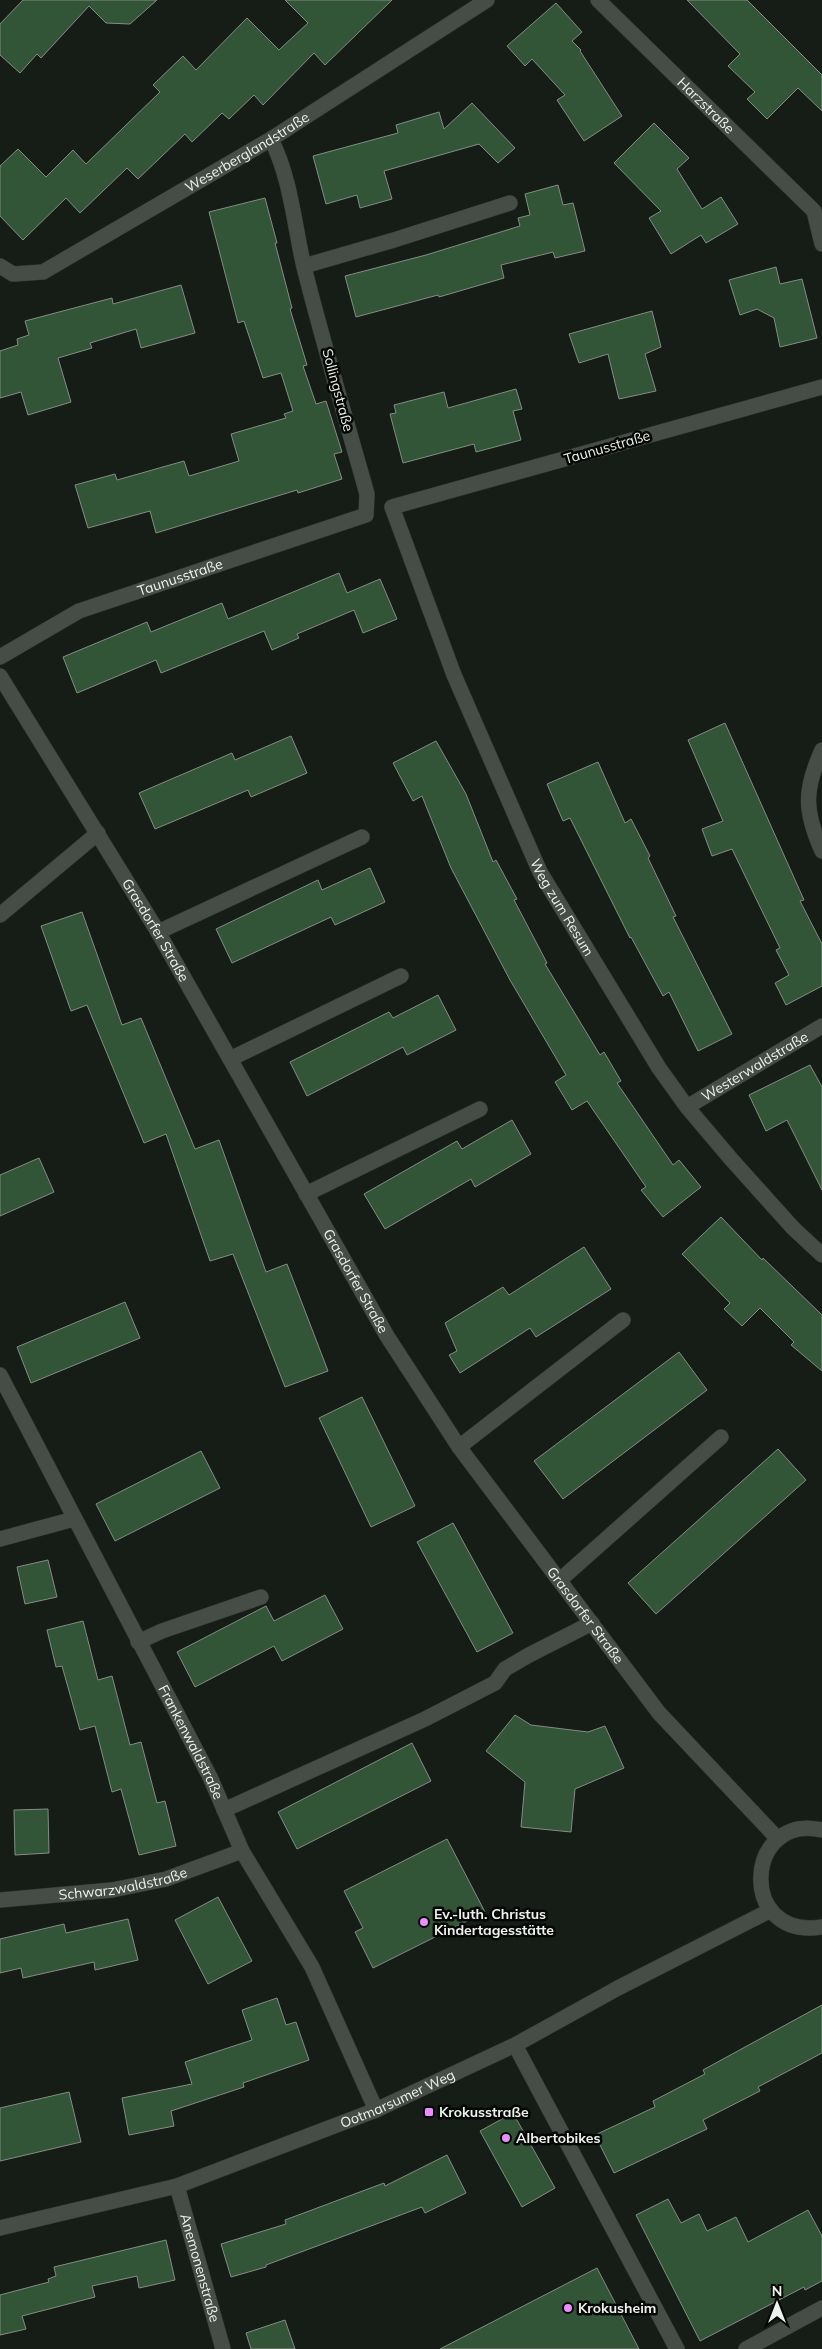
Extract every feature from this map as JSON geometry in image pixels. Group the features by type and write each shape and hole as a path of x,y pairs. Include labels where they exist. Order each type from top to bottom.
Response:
{"street":[{"name":"Weserberglandstraße","path":"0,266 13,274 42,272 272,138 487,0"},
{"name":"Harzstraße","path":"598,0 818,207 822,244"},
{"name":"Sollingstraße","path":"272,138 279,153 289,189 304,266 367,494 366,515"},
{"path":"304,266 510,203"},
{"name":"Taunusstraße","path":"392,507 822,387"},
{"name":"Weg zum Resum","path":"392,507 454,675 540,872 659,1068 731,1159 793,1228 822,1255"},
{"name":"Taunusstraße","path":"0,657 79,611 366,515"},
{"name":"Grasdorfer Straße","path":"0,676 158,932 386,1336 459,1447 659,1713 778,1839"},
{"path":"822,750 812,772 807,802 816,839 822,851"},
{"path":"0,915 98,833"},
{"path":"158,932 362,837"},
{"path":"230,1059 401,976"},
{"name":"Westerwaldstraße","path":"688,1107 822,1026"},
{"path":"306,1194 480,1109"},
{"path":"459,1447 623,1320"},
{"name":"Frankenwaldstraße","path":"0,1375 210,1777 242,1852 312,1967 376,2110"},
{"path":"560,1580 721,1437"},
{"path":"0,1539 74,1519"},
{"path":"138,1642 162,1631 261,1597"},
{"path":"224,1810 425,1719 495,1683 505,1669 592,1623"},
{"path":"822,1830 813,1828 794,1830 778,1839 768,1851 761,1865 761,1889 771,1910 782,1920 795,1927 810,1929 822,1927"},
{"name":"Schwarzwaldstraße","path":"0,1900 112,1890 166,1879 242,1852"},
{"name":"Ootmarsumer Weg","path":"0,2228 178,2186 376,2110 514,2045 618,1988 771,1910"},
{"path":"514,2045 677,2349"},
{"name":"Anemonenstraße","path":"178,2186 224,2349"},
{"path":"746,2349 822,2308"}],"building":[{"path":"23,0 157,0 130,24 106,23 89,6 41,58 37,54 20,73 0,55 0,24"},
{"path":"285,0 392,0 325,65 314,53 263,105 254,95 229,119 222,113 192,142 185,134 138,179 127,168 80,213 66,198 23,240 0,216 0,166 18,149 46,177 73,150 86,164 160,92 153,85 183,56 196,70 247,18 279,50 308,23"},
{"path":"687,0 747,0 822,75 822,111 798,88 767,119 747,99 755,92 728,66 740,54"},
{"path":"556,3 582,32 572,41 581,50 622,116 584,141 557,100 565,95 532,59 525,66 507,46"},
{"path":"472,103 515,148 498,163 479,144 384,171 392,199 360,208 357,195 326,204 313,156 398,133 396,125 439,112 444,129"},
{"path":"654,123 689,158 677,169 702,209 721,197 738,224 706,243 701,235 671,254 649,218 661,211 614,163"},
{"path":"558,185 563,205 573,203 585,251 555,258 553,252 501,265 504,278 439,297 438,295 356,317 345,276 426,255 520,226 518,218 530,215 525,194"},
{"path":"265,198 292,308 290,309 307,365 303,366 316,404 326,401 342,452 334,454 342,479 298,493 297,490 156,533 150,511 88,528 75,485 115,474 117,480 184,461 189,476 239,461 231,434 286,418 284,414 293,411 281,373 263,378 244,321 238,323 209,212"},
{"path":"776,267 780,284 802,279 817,338 780,347 774,318 757,309 740,315 729,280"},
{"path":"181,285 195,333 141,348 136,329 90,343 92,348 58,358 71,402 28,415 21,392 0,398 0,351 18,345 17,339 29,335 25,321 112,298 113,304"},
{"path":"652,311 661,347 645,354 656,391 619,399 608,354 579,363 569,334"},
{"path":"516,389 522,409 513,411 521,440 476,452 474,444 403,463 390,414 396,413 394,405 444,392 448,408"},
{"path":"339,573 347,593 380,579 397,619 363,633 354,610 297,634 299,638 272,650 264,631 161,673 156,660 77,693 63,657 147,622 151,632 222,603 228,619"},
{"path":"725,723 804,900 800,901 822,944 822,986 786,1005 775,983 789,975 776,950 780,948 732,849 712,856 702,829 723,821 688,740"},
{"path":"291,736 307,773 251,797 248,790 155,829 139,793 232,753 235,760"},
{"path":"436,741 466,794 493,862 496,860 517,899 514,900 547,963 545,964 600,1055 604,1052 621,1081 617,1083 673,1165 679,1160 701,1187 663,1217 641,1190 646,1187 587,1101 572,1110 555,1082 566,1075 510,980 451,868 422,796 413,801 393,763"},
{"path":"598,762 625,823 631,819 650,856 648,858 676,916 673,917 732,1034 698,1051 669,992 663,996 630,938 570,818 563,821 547,784"},
{"path":"370,868 385,902 335,925 331,917 232,963 216,929 318,880 322,890"},
{"path":"82,912 122,1025 141,1018 195,1149 219,1140 266,1272 287,1264 328,1371 285,1387 233,1254 210,1261 166,1134 144,1143 87,1005 71,1011 41,926"},
{"path":"438,995 456,1030 407,1055 403,1047 307,1096 290,1062 389,1012 393,1018"},
{"path":"810,1065 822,1087 822,1190 787,1120 766,1131 749,1095"},
{"path":"512,1120 531,1154 475,1187 471,1179 385,1229 364,1194 457,1141 462,1149"},
{"path":"39,1158 54,1192 0,1216 0,1175"},
{"path":"721,1217 762,1260 763,1258 822,1315 822,1371 791,1345 794,1342 760,1308 742,1326 724,1309 730,1303 682,1254"},
{"path":"584,1247 611,1289 536,1337 530,1328 460,1373 449,1355 457,1351 445,1323 503,1287 509,1295"},
{"path":"125,1302 140,1338 31,1383 17,1347"},
{"path":"679,1352 707,1390 563,1499 534,1461"},
{"path":"362,1397 415,1506 371,1527 319,1418"},
{"path":"778,1449 806,1480 656,1614 628,1583"},
{"path":"201,1451 220,1488 115,1541 96,1504"},
{"path":"453,1523 513,1633 477,1652 417,1542"},
{"path":"48,1560 57,1597 25,1604 17,1567"},
{"path":"325,1595 343,1629 282,1661 274,1646 195,1687 177,1652 266,1606 274,1621"},
{"path":"83,1621 98,1680 112,1676 130,1745 141,1742 157,1803 165,1801 176,1846 139,1855 121,1789 112,1792 95,1726 80,1730 62,1666 56,1667 47,1630"},
{"path":"515,1715 531,1725 588,1732 605,1726 624,1768 575,1789 571,1832 521,1827 525,1782 486,1751"},
{"path":"412,1743 431,1781 297,1849 278,1812"},
{"path":"48,1809 49,1853 15,1855 14,1810"},
{"path":"447,1839 485,1912 373,1968 355,1932 363,1928 344,1891"},
{"path":"218,1897 252,1961 208,1984 175,1920"},
{"path":"128,1919 138,1960 95,1970 94,1962 23,1978 21,1968 0,1973 0,1939 64,1924 66,1933"},
{"path":"277,1998 286,2025 296,2022 309,2060 243,2083 244,2087 171,2111 174,2126 129,2135 122,2098 192,2084 185,2062 252,2040 242,2010"},
{"path":"822,2005 822,2053 758,2087 760,2091 703,2120 707,2129 614,2173 595,2135 655,2107 653,2101 705,2074 703,2070"},
{"path":"69,2092 81,2142 0,2161 0,2108"},
{"path":"513,2113 555,2188 522,2207 480,2131"},
{"path":"447,2155 466,2193 425,2213 422,2207 266,2265 266,2267 231,2277 221,2244 286,2224 285,2220 384,2183 385,2186"},
{"path":"668,2199 681,2223 699,2214 707,2231 736,2217 748,2242 808,2210 822,2236 822,2281 805,2290 804,2287 700,2341 636,2215"},
{"path":"166,2240 175,2280 139,2288 137,2276 92,2286 95,2297 22,2316 26,2329 0,2335 0,2295 49,2282 48,2279 56,2276 54,2267"},
{"name":"Krokusheim","path":"597,2268 639,2349 440,2349"},
{"path":"285,2320 295,2349 251,2349 246,2333"}],"place":[{"name":"Ev.-luth. Christus Kindertagesstätte","path":"424,1922"},
{"name":"Krokusstraße","path":"429,2112"},
{"name":"Albertobikes","path":"506,2138"},
{"name":"Krokusheim","path":"568,2308"}]}
